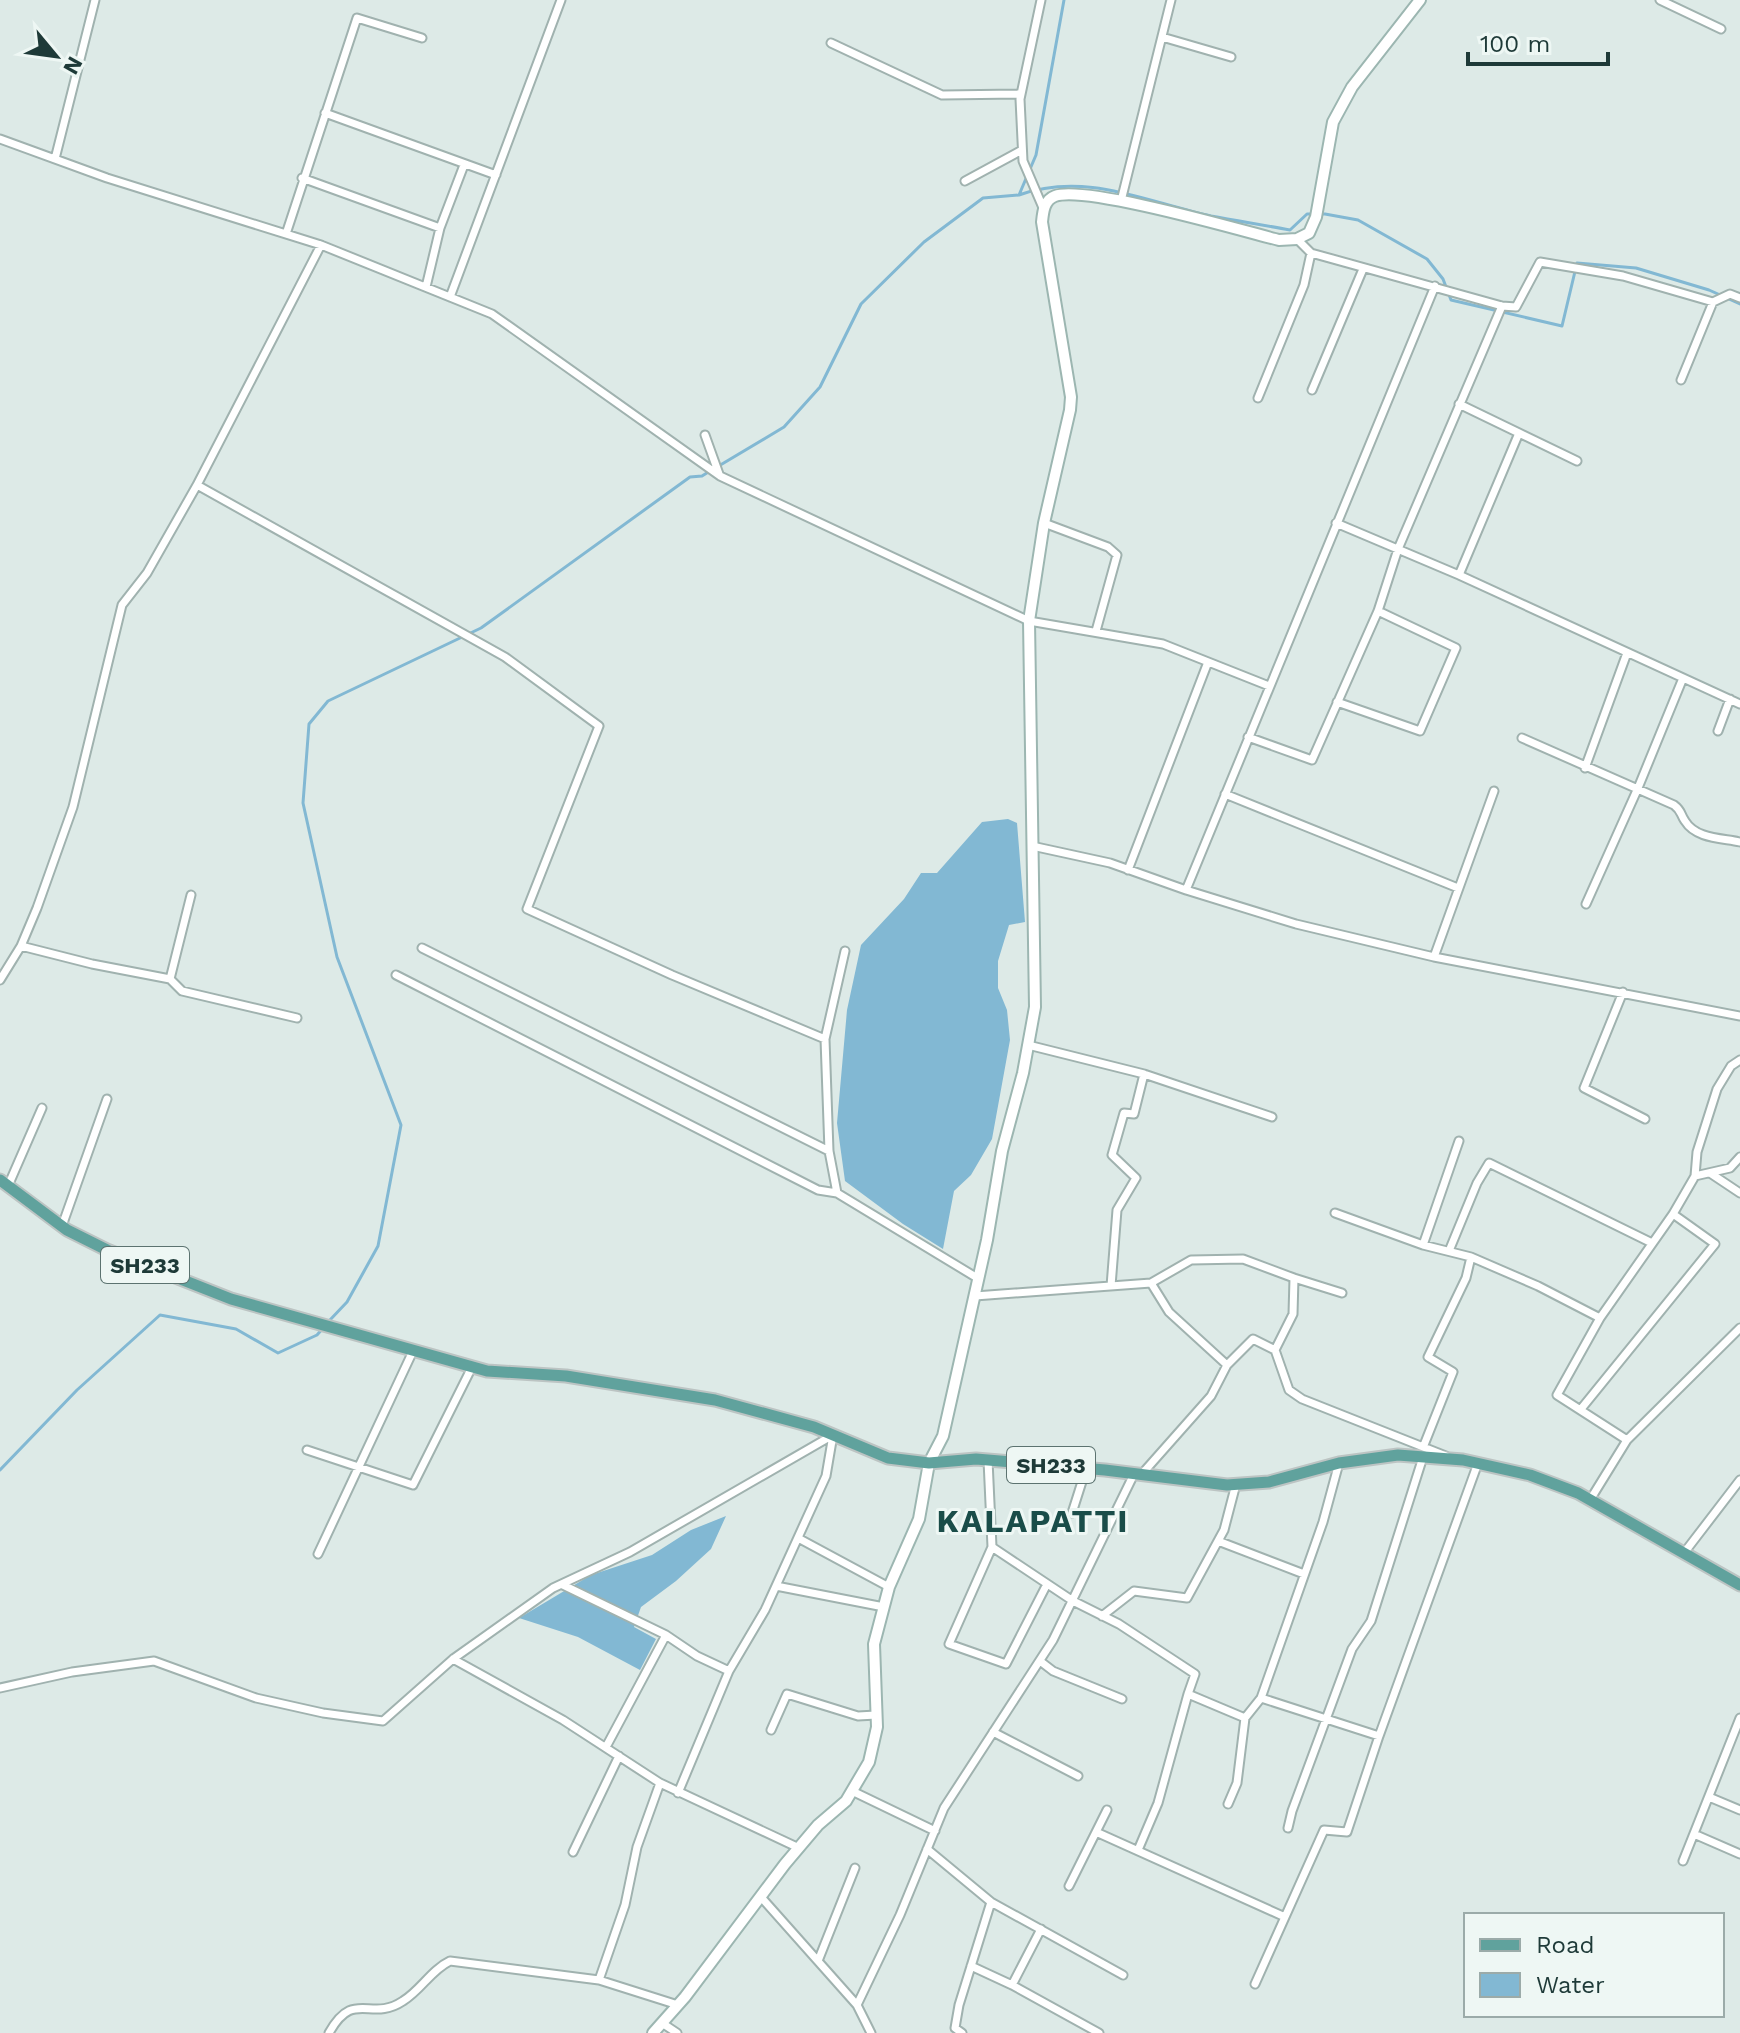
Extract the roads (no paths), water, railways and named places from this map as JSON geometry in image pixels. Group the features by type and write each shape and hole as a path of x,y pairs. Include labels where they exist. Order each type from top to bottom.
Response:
{"main road":[{"path":"653,2033 818,1825 846,1801 869,1762 877,1727 874,1644 889,1587 919,1519 929,1463 943,1436 979,1279 1002,1151 1023,1073 1035,1007 1029,621 1044,523 1071,397 1042,222 1044,210 1048,200 1057,195 1122,195 1279,240 1297,239 1309,233 1316,213 1333,122 1352,87 1420,0"},
{"name":"SH233","path":"4,1183 62,1226 107,1250 231,1299 487,1371 566,1376 715,1400 833,1435 888,1458 929,1463 988,1460 1236,1484 1269,1482 1339,1463 1423,1451 1530,1475 1590,1500 1740,1585"}],"street":[{"path":"55,159 95,0"},
{"path":"450,297 561,0"},
{"path":"1041,0 1020,94 1023,161 1044,210"},
{"path":"1122,195 1171,0"},
{"path":"1660,0 1721,29"},
{"path":"286,234 357,18 422,38"},
{"path":"1162,37 1231,57"},
{"path":"831,43 942,95 1020,94"},
{"path":"325,113 496,175"},
{"path":"0,139 107,178 321,245 492,314 719,475 1029,621 1163,644 1269,686"},
{"path":"965,181 1022,150"},
{"path":"426,287 440,228 464,165"},
{"path":"302,178 440,228"},
{"path":"1297,239 1311,253 1439,287 1500,309 1516,307 1540,262 1623,276 1716,300 1729,295 1740,298"},
{"path":"0,980 21,946 73,807 122,605 147,573 197,485 321,245"},
{"path":"1258,398 1304,285 1311,253"},
{"path":"1312,390 1363,269"},
{"path":"1186,890 1336,523 1439,287"},
{"path":"1681,380 1716,300"},
{"path":"1248,737 1312,760 1378,611 1398,549 1500,309"},
{"path":"1459,404 1577,461"},
{"path":"1459,575 1519,433"},
{"path":"705,435 719,475"},
{"path":"197,485 505,657 599,726 527,909 672,975 825,1039"},
{"path":"1044,523 1108,547 1117,555 1096,631"},
{"path":"1336,523 1459,575 1740,704"},
{"path":"1337,702 1420,731 1456,648 1378,611"},
{"path":"1585,768 1627,653"},
{"path":"1128,870 1208,662"},
{"path":"1586,904 1683,678"},
{"path":"1718,731 1730,699"},
{"path":"1522,738 1682,810 1685,822 1696,831 1715,839 1740,842"},
{"path":"1434,957 1494,791"},
{"path":"1225,794 1458,888"},
{"path":"1032,846 1128,870 1296,924 1434,957 1740,1016"},
{"path":"170,979 191,895"},
{"path":"21,946 170,979 182,991 297,1018"},
{"path":"422,948 829,1151"},
{"path":"837,1193 829,1151 825,1039 845,951"},
{"path":"396,975 818,1190 837,1193 979,1279"},
{"path":"1623,992 1584,1088 1645,1119"},
{"path":"1028,1045 1144,1074 1272,1117"},
{"path":"1627,1440 1557,1395 1600,1318 1673,1214 1695,1176 1697,1152 1717,1089 1731,1066 1740,1060"},
{"path":"1111,1286 1117,1210 1136,1178 1112,1155 1124,1113 1134,1114 1144,1074"},
{"path":"62,1226 107,1099"},
{"path":"4,1183 42,1108"},
{"path":"1423,1245 1459,1141"},
{"path":"1695,1176 1730,1168 1740,1157"},
{"path":"1449,1251 1477,1183 1489,1163 1652,1243"},
{"path":"1710,1173 1740,1193"},
{"path":"1335,1213 1423,1245 1471,1257 1538,1286 1600,1318"},
{"path":"1581,1409 1715,1244 1673,1214"},
{"path":"1288,1828 1352,1649 1371,1621 1423,1451 1453,1372 1428,1357 1466,1278 1471,1257"},
{"path":"975,1296 1151,1283 1191,1260 1243,1259 1342,1293"},
{"path":"1275,1350 1293,1314 1294,1278"},
{"path":"1151,1283 1169,1312 1227,1365"},
{"path":"1590,1500 1627,1440 1740,1328"},
{"path":"857,2005 944,1808 1040,1661 1138,1474 1211,1396 1227,1365 1253,1339 1275,1350 1289,1390 1302,1399 1423,1451"},
{"path":"318,1554 413,1351"},
{"path":"307,1450 413,1485 472,1367"},
{"path":"678,1793 729,1671 776,1586 826,1476 833,1435"},
{"path":"0,1688 72,1672 154,1661 256,1698 323,1713 383,1721 453,1659 553,1588 630,1552 833,1435"},
{"path":"988,1460 992,1547 949,1644 1006,1664 1047,1584"},
{"path":"1228,1804 1237,1783 1245,1718 1261,1698 1323,1522 1339,1463"},
{"path":"1255,1984 1324,1830 1347,1832 1478,1463"},
{"path":"1072,1513 1086,1469"},
{"path":"1684,1553 1740,1480"},
{"path":"1102,1616 1134,1591 1187,1598 1224,1530 1236,1484"},
{"path":"798,1538 889,1587"},
{"path":"1218,1541 1304,1574"},
{"path":"992,1547 1073,1601 1195,1674 1158,1803 1138,1850"},
{"path":"563,1585 666,1635 697,1656 729,1671"},
{"path":"776,1586 884,1607"},
{"path":"606,1747 666,1635"},
{"path":"453,1659 563,1720 678,1793 799,1848"},
{"path":"1040,1661 1053,1671 1122,1699"},
{"path":"771,1730 787,1694 858,1716 876,1715"},
{"path":"1188,1694 1245,1718"},
{"path":"1261,1698 1379,1736"},
{"path":"1683,1861 1740,1718"},
{"path":"993,1732 1078,1776"},
{"path":"573,1852 619,1756"},
{"path":"599,1980 625,1905 637,1847 660,1783"},
{"path":"852,1791 935,1831"},
{"path":"1709,1797 1740,1810"},
{"path":"1069,1886 1107,1810"},
{"path":"1096,1832 1285,1917"},
{"path":"1694,1834 1740,1854"},
{"path":"927,1849 991,1902 1123,1975"},
{"path":"818,1961 855,1868"},
{"path":"761,1897 857,2005 871,2033"},
{"path":"957,2031 971,1966 991,1902"},
{"path":"1012,1985 1041,1929"},
{"path":"329,2033 338,2017 351,2008 381,2009 403,2002 440,1966 450,1961 599,1980 678,2005"},
{"path":"971,1966 1099,2033"},
{"path":"662,2023 677,2033"}],"water":[{"path":"1008,819 1017,823 1025,922 1009,925 998,961 998,988 1007,1010 1010,1040 992,1139 971,1175 954,1191 943,1249 845,1181 837,1123 847,1010 861,945 904,899 921,873 937,873 982,822"},
{"path":"726,1516 711,1549 641,1607 634,1627 656,1639 640,1670 578,1637 519,1618 591,1575 652,1555 691,1530"}],"waterway":[{"path":"717,467 784,427 820,387 861,304 924,242 983,198 1019,195 1036,155 1064,0"},
{"path":"1019,195 1044,188 1092,187 1211,216 1290,230 1307,214 1358,220 1427,259 1443,279 1451,300 1562,326 1577,263 1636,268 1709,290 1740,304"},
{"path":"329,1321 347,1302 378,1246 401,1125 337,957 303,803 309,724 328,701 481,628 690,477 702,476 710,471"},
{"path":"0,1470 77,1390 160,1315 236,1329 278,1353 317,1335 324,1327"}],"district":[{"name":"KALAPATTI","path":"1033,1521"}]}
